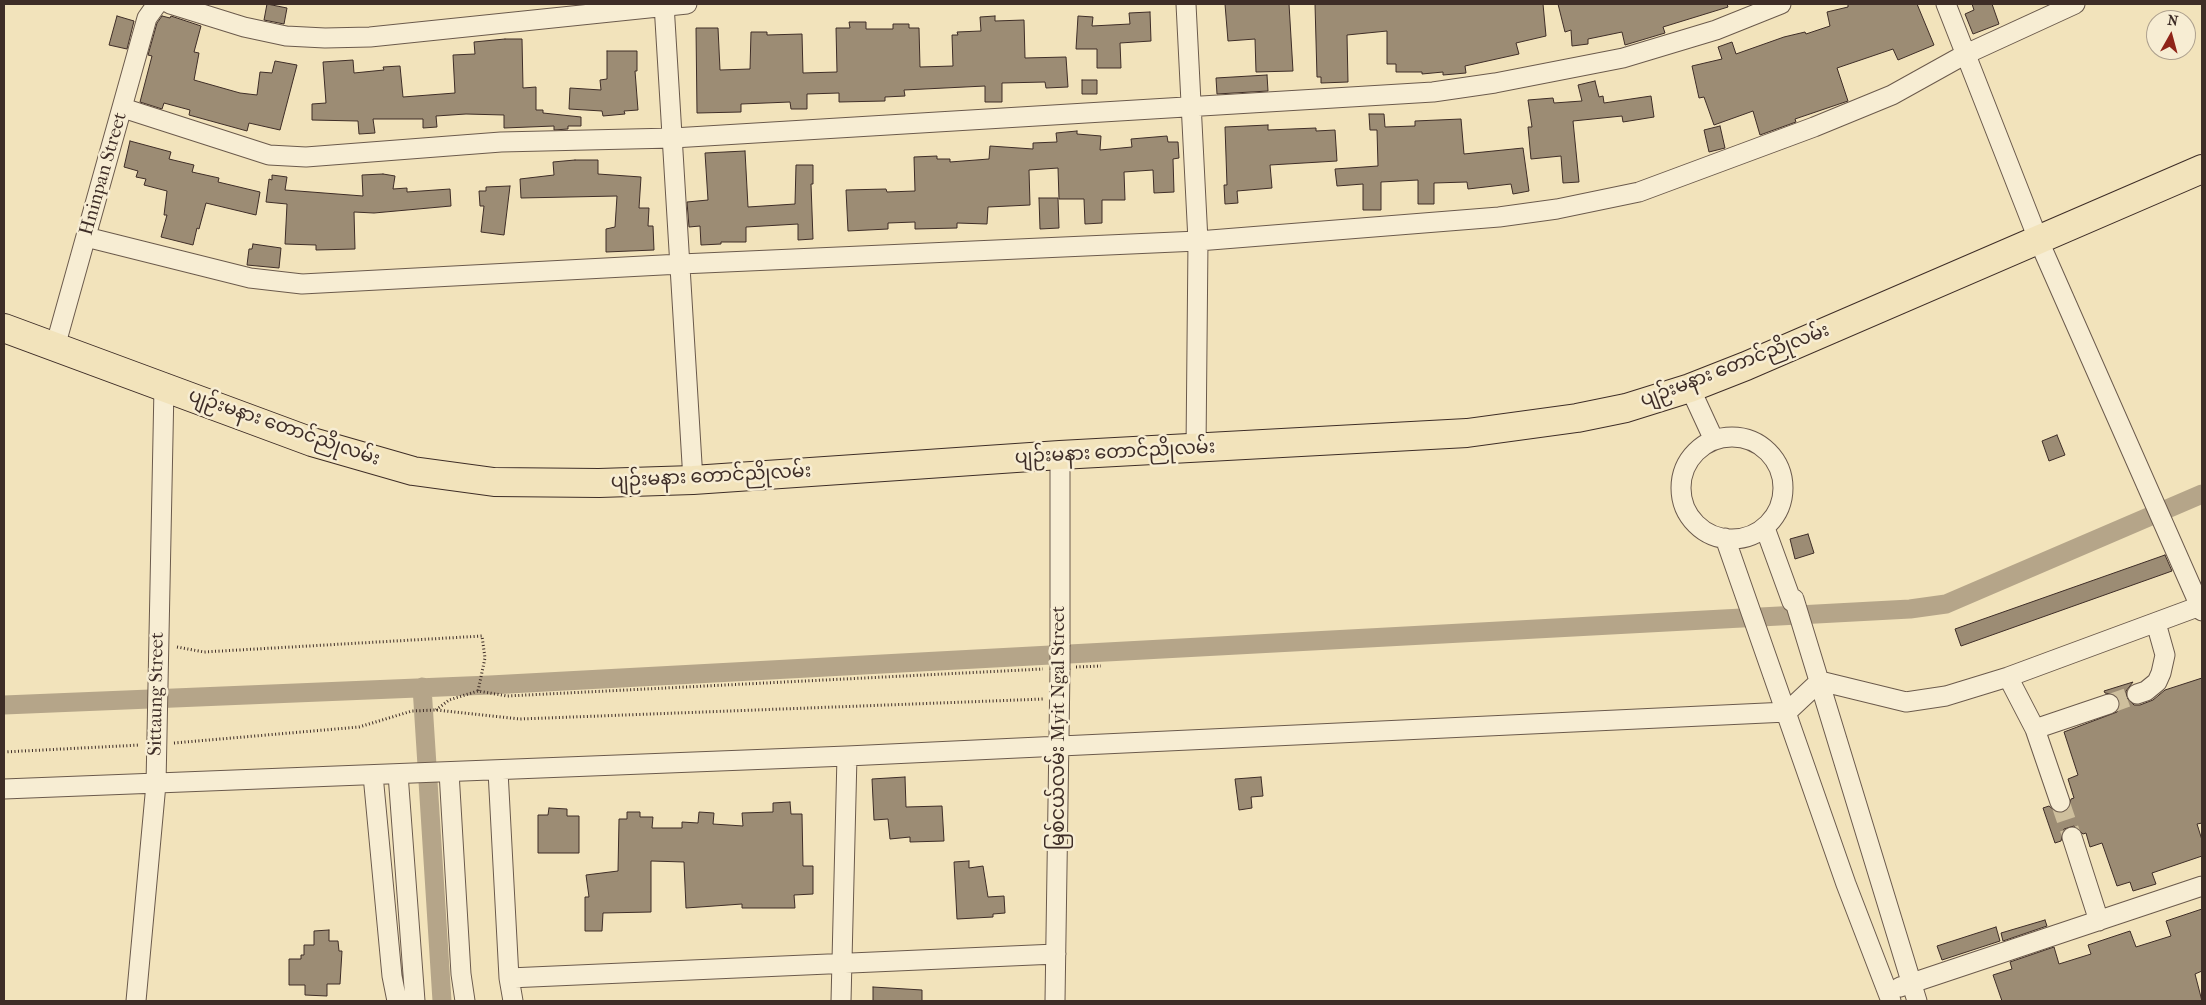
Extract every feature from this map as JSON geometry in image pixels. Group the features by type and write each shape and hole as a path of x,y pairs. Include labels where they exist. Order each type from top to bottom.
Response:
{"main road":[{"name":"ပျဉ်းမနား တောင်ညိုလမ်း","path":"4,328 312,442 413,471 494,482 599,483 692,480 1060,456 1467,433 1523,427 1626,408 1690,388 1746,366 2202,169"}],"street":[{"name":"Hninpan Street","path":"55,347 147,18 157,4"},
{"path":"170,4 244,27 286,36 325,38 370,37 664,4 687,4"},
{"path":"664,4 681,264 692,480"},
{"path":"1186,4 1198,241 1196,449"},
{"path":"123,108 269,155 306,157 501,142 673,138 1433,92 1496,83 1614,60 1676,43 1781,4"},
{"path":"1820,681 1906,702 1946,696 2008,677 2156,623 2201,609 2154,497 2038,239 1964,55 1946,4"},
{"path":"86,237 250,278 302,284 681,264 1198,241 1499,217 1558,209 1639,192 1892,95 1964,55 2075,4"},
{"name":"Sittaung Street","path":"136,1001 156,784 156,687 164,387"},
{"path":"1690,388 1714,440"},
{"path":"1730,436 1746,438 1760,445 1772,455 1780,469 1783,493 1776,516 1765,528 1746,537 1725,538 1708,533 1695,523 1685,509 1681,493 1682,476 1688,461 1699,448 1714,440 1730,436"},
{"name":"မြစ်ငယ်လမ်း Myit Ngal Street","path":"1055,1001 1061,669 1060,456"},
{"path":"1765,528 1793,600 1820,681 1914,993"},
{"path":"1725,538 1846,884 1889,996 1914,993 2099,921 2202,886"},
{"path":"2137,694 2146,691 2157,682 2161,673 2165,655 2156,623"},
{"path":"2008,677 2036,729 2060,802"},
{"path":"4,789 847,756 1786,712 1820,681"},
{"path":"2036,729 2108,704"},
{"path":"841,1001 847,756"},
{"path":"498,771 509,978 513,1001"},
{"path":"443,772 465,1001"},
{"path":"406,774 415,1001"},
{"path":"373,775 392,976 397,1001"},
{"path":"2072,837 2099,921"},
{"path":"509,978 1056,954"}],"path":[{"path":"157,643 204,652 482,636 485,658 478,691"},
{"path":"436,710 449,700 478,691 507,696 1101,666"},
{"path":"4,752 156,744 359,727 412,711 436,710 520,719 1059,699"}],"building":[{"path":"267,4 287,8 284,24 264,20"},
{"path":"1225,4 1289,4 1293,71 1256,72 1255,39 1228,41"},
{"path":"1315,4 1543,4 1546,36 1516,43 1519,54 1465,66 1466,73 1443,75 1443,72 1422,74 1422,72 1396,72 1396,64 1387,64 1387,31 1347,35 1348,82 1321,83 1321,77 1317,77"},
{"path":"1558,4 1727,4 1728,7 1663,27 1665,33 1625,45 1622,32 1588,39 1588,44 1572,46 1571,30 1565,32"},
{"path":"1848,4 1917,4 1934,45 1898,60 1893,49 1837,68 1848,101 1795,119 1796,122 1760,135 1753,111 1714,125 1704,97 1699,98 1692,66 1722,59 1718,47 1732,42 1736,54 1784,37 1805,32 1806,34 1830,26 1827,12 1848,7"},
{"path":"1972,4 1992,4 1999,24 1973,34 1965,14 1974,10"},
{"path":"1150,12 1151,41 1120,43 1121,68 1097,68 1097,49 1076,49 1078,16 1093,17 1092,26 1130,24 1129,13"},
{"path":"117,16 134,21 127,49 109,45"},
{"path":"162,16 170,18 171,16 201,26 194,52 199,53 194,80 240,93 257,95 260,72 272,73 275,61 297,65 280,130 249,123 247,131 189,115 190,110 164,103 162,109 140,102 152,56 148,55 157,23"},
{"path":"995,16 995,21 1024,20 1025,58 1066,57 1068,87 1046,88 1045,82 1002,83 1002,102 985,102 985,86 904,90 905,96 885,97 885,101 839,102 839,93 807,94 807,109 791,109 790,102 741,104 741,112 697,113 696,28 718,28 720,70 750,69 751,32 767,32 767,35 802,34 803,73 837,72 836,28 850,28 849,22 866,22 866,29 893,29 893,24 909,24 909,28 919,28 920,67 953,66 952,35 958,35 957,32 981,31 980,17"},
{"path":"522,39 523,88 536,87 536,110 543,110 543,113 581,117 581,126 568,126 568,129 554,130 554,126 504,128 504,115 466,114 436,116 437,127 423,128 423,119 373,119 375,133 359,134 358,121 312,120 312,104 326,103 323,62 353,60 354,73 384,70 383,67 400,66 403,97 455,93 453,55 475,54 474,42"},
{"path":"607,51 637,51 637,71 635,71 638,110 624,111 625,114 603,116 602,111 569,109 570,88 601,90 600,80 607,79"},
{"path":"1267,75 1268,91 1217,94 1216,78"},
{"path":"1082,80 1097,80 1097,94 1082,94"},
{"path":"1595,81 1599,97 1603,96 1604,103 1651,96 1654,117 1623,122 1622,116 1573,121 1579,182 1563,183 1561,156 1531,159 1528,127 1532,127 1528,100 1553,98 1554,103 1582,101 1578,85"},
{"path":"1369,114 1384,114 1385,127 1415,126 1415,121 1461,119 1464,154 1523,148 1529,191 1513,194 1511,184 1468,189 1467,182 1434,183 1434,204 1418,204 1418,180 1381,182 1381,210 1363,210 1363,184 1337,186 1335,169 1378,166 1377,130 1370,130"},
{"path":"1268,125 1268,130 1316,128 1316,131 1335,130 1337,161 1270,165 1272,188 1237,191 1238,203 1225,204 1224,185 1227,185 1225,127"},
{"path":"1720,126 1725,148 1709,152 1704,130"},
{"path":"1077,131 1077,134 1101,136 1100,150 1132,147 1131,139 1167,136 1168,142 1178,142 1179,158 1173,159 1174,192 1154,193 1153,170 1124,172 1125,200 1102,200 1102,223 1085,224 1084,199 1059,199 1058,168 1029,170 1030,205 988,207 987,224 957,223 957,228 915,229 915,222 888,223 888,229 848,231 846,190 886,189 887,192 915,191 914,157 937,156 937,159 950,159 950,162 989,159 990,146 1033,149 1033,143 1057,142 1056,133"},
{"path":"130,141 171,152 169,159 194,165 192,172 219,178 218,182 260,192 256,215 206,203 193,245 161,237 167,215 164,215 167,191 144,185 146,179 136,177 138,171 124,167"},
{"path":"745,151 748,207 795,204 796,165 813,165 813,184 811,184 813,239 798,240 798,224 746,227 746,242 721,242 721,244 701,245 700,226 689,227 687,202 708,200 705,153"},
{"path":"598,160 598,174 641,177 639,208 649,208 648,226 653,226 654,250 606,252 606,229 615,227 617,196 521,198 520,179 554,175 553,162"},
{"path":"383,174 395,176 393,189 407,188 407,192 450,189 451,206 374,213 354,212 355,249 316,250 316,245 285,244 287,204 266,202 269,179 272,180 272,175 287,177 285,190 363,196 362,175"},
{"path":"510,186 504,235 481,232 484,206 480,206 479,191 486,191 486,187"},
{"path":"1039,198 1058,198 1059,228 1040,229"},
{"path":"253,244 281,248 279,268 247,265 249,249 252,249"},
{"path":"2057,435 2065,455 2049,461 2042,441"},
{"path":"1808,534 1814,553 1795,559 1790,539"},
{"path":"2165,555 2172,571 1961,646 1955,629"},
{"path":"2202,678 2202,823 2197,824 2202,840 2202,856 2152,873 2156,884 2133,891 2130,882 2117,886 2102,843 2090,847 2086,833 2083,834 2074,826 2064,829 2061,841 2055,843 2043,808 2049,806 2058,813 2068,810 2071,799 2074,798 2068,779 2078,775 2064,732 2117,712 2119,700 2116,695 2105,693 2104,691 2133,682 2126,691 2127,698 2134,705 2140,705 2153,700 2165,690"},
{"path":"905,777 906,807 942,806 944,841 910,842 910,837 890,839 888,819 874,820 872,779"},
{"path":"1261,777 1263,796 1251,797 1252,808 1239,810 1235,779"},
{"path":"790,802 791,814 802,814 803,866 813,866 813,894 794,895 795,908 742,908 742,904 686,908 684,862 651,861 651,912 603,913 602,931 585,931 585,897 589,897 586,875 618,871 619,819 627,819 627,812 640,812 640,817 653,817 652,828 682,828 682,822 698,823 699,812 714,813 713,824 743,826 742,813 773,812 773,803"},
{"path":"549,808 567,809 567,816 579,816 579,853 538,853 538,815 548,815"},
{"path":"969,861 969,868 983,866 988,897 1004,896 1005,913 993,914 993,917 957,919 954,862"},
{"path":"2202,909 2202,971 2195,974 2202,1001 2002,1001 1993,975 2012,969 2010,962 2054,947 2059,964 2091,954 2088,945 2130,931 2136,947 2171,936 2166,921"},
{"path":"2045,920 2047,926 2003,941 2001,933"},
{"path":"1996,927 2000,941 1942,960 1937,946"},
{"path":"329,930 329,941 338,941 339,951 342,951 340,984 327,984 327,996 305,995 305,985 289,985 289,959 301,959 301,955 304,955 304,945 314,945 314,931"},
{"path":"873,987 922,990 922,1001 873,1001"}],"waterway":[{"path":"4,705 490,685 1910,609 1946,604 2202,494"},
{"path":"422,687 442,1001"}],"tunnel":[{"path":"2109,704 2137,694"},
{"path":"2060,802 2072,837"}]}
